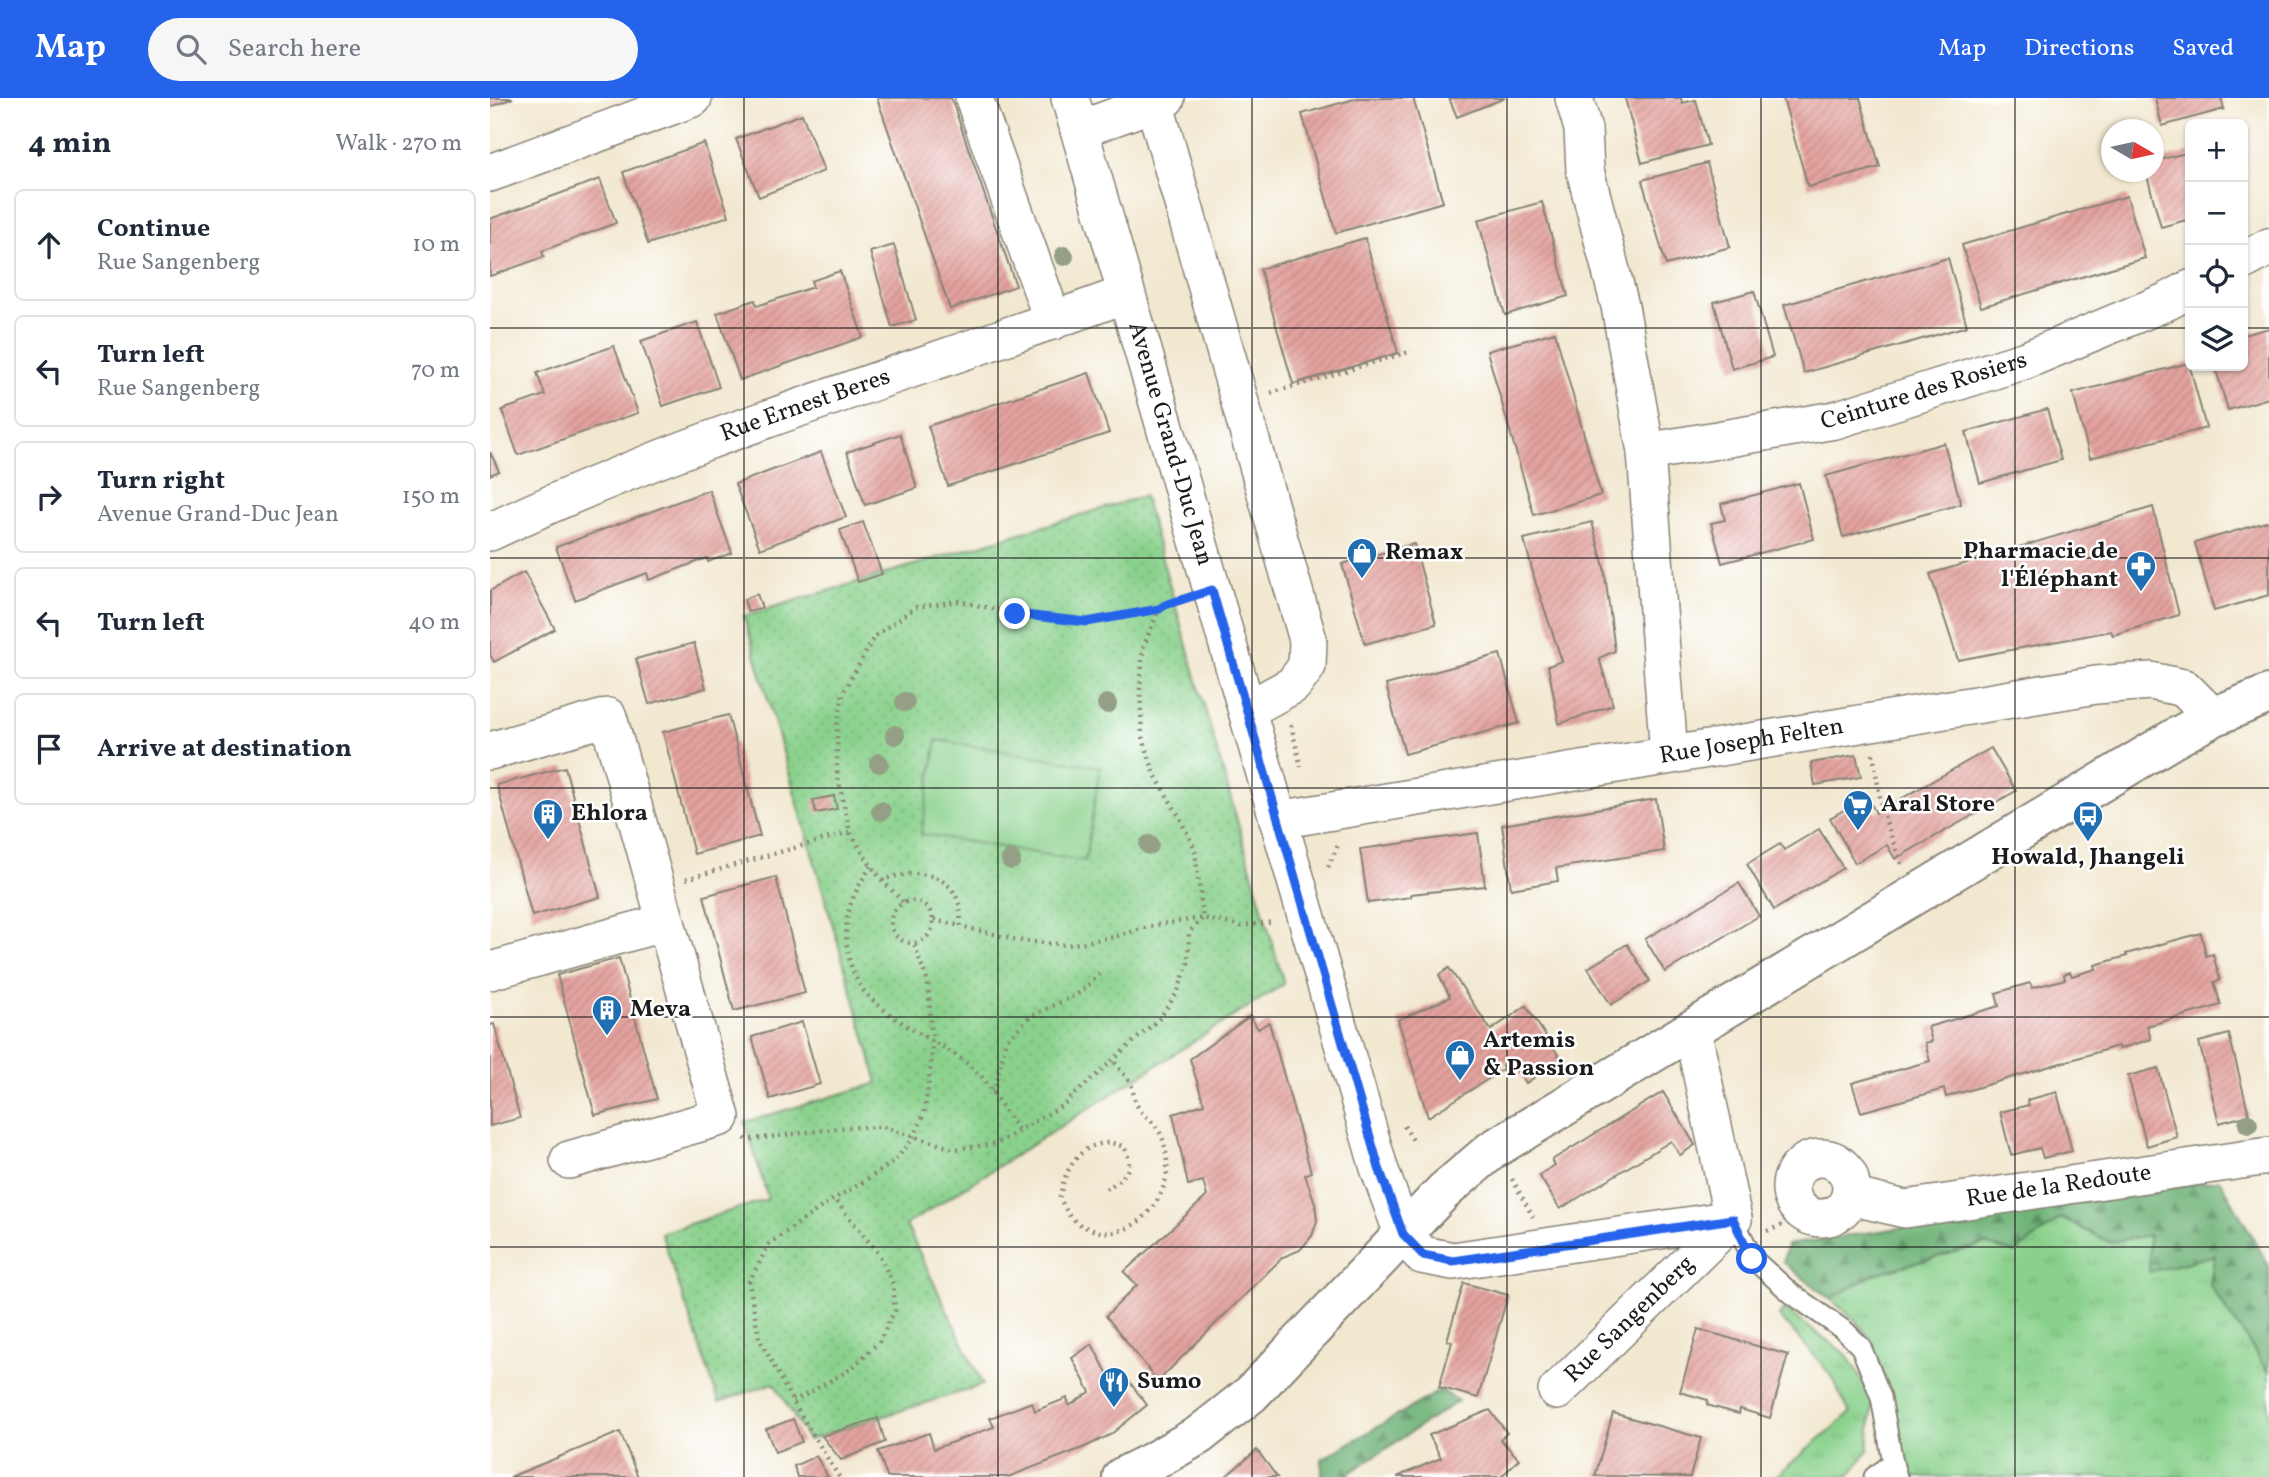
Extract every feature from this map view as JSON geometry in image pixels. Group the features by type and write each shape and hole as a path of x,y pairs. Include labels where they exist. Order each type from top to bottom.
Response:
{"main road":[{"path":"1122,1477 1199,1435 1251,1394 1444,1191 1492,1150 2153,751 2213,717 2269,694"}],"street":[{"path":"490,173 693,98"},
{"path":"974,98 1053,321"},
{"path":"1574,98 1583,129 1585,170 1620,306 1646,452 1669,755"},
{"path":"1074,114 1160,100 1240,402 1308,640 1307,666 1293,685 1247,710"},
{"name":"Avenue Grand-Duc Jean","path":"1074,114 1379,1168 1403,1234"},
{"path":"2248,258 2269,247"},
{"name":"Ceinture des Rosiers","path":"1646,452 1835,420 2025,360 2185,292"},
{"name":"Rue Ernest Beres","path":"490,532 550,504 715,437 1126,294"},
{"name":"Rue Joseph Felten","path":"1278,820 2096,685 2151,681 2184,688 2213,717"},
{"path":"490,751 608,717 721,1116 569,1160"},
{"path":"490,971 666,922"},
{"path":"1692,1029 1738,1229"},
{"name":"Rue de la Redoute","path":"1850,1196 1905,1209 2269,1156"},
{"path":"1827,1158 1844,1168 1849,1176 1850,1196 1846,1205 1829,1217 1809,1215 1794,1202 1791,1183 1794,1174 1808,1160 1827,1158"},
{"name":"Rue Sangenberg","path":"1403,1234 1423,1255 1453,1261 1549,1246 1738,1229"},
{"name":"Rue Sangenberg","path":"1557,1391 1738,1229"}],"lane":[{"path":"1738,1229 1752,1259 1792,1294 1844,1331 1861,1348 1881,1397 1895,1470 1874,1477"}],"path":[{"path":"1240,402 1412,351"},
{"path":"903,902 871,866 850,832 837,773 837,727 844,693 876,636 916,607 959,601 1015,614 1087,622 1159,609 1212,590"},
{"path":"1159,609 1143,648 1140,688 1142,736 1155,775 1195,850 1203,918"},
{"path":"1867,723 1882,810 1898,857"},
{"path":"656,887 850,832"},
{"path":"871,866 854,895 846,921 846,942 861,988 909,1027 965,1061 988,1084 1018,1131"},
{"path":"882,880 912,872 934,876 952,889 959,905 961,926"},
{"path":"917,900 923,903 932,913 934,920 931,933 920,942 914,943 906,943 900,939 891,927 893,912 903,902 917,900"},
{"path":"934,920 1022,942 1068,945 1114,937 1155,925 1203,918"},
{"path":"721,1116 747,1140 848,1128 883,1127 954,1149 996,1144 1063,1105 1160,1018 1178,991 1188,963 1188,932 1203,918"},
{"path":"839,1477 758,1338 749,1282 769,1244 896,1160 914,1137 925,1115 932,1040 928,983 914,943"},
{"path":"993,1093 1007,1039 1031,1016 1080,993 1103,971"},
{"path":"1106,1189 1126,1174 1129,1156 1124,1147 1107,1142 1093,1146 1077,1156 1066,1173 1060,1196 1067,1212 1077,1224 1096,1231 1122,1231 1138,1223 1154,1205 1167,1173 1165,1142 1158,1128 1140,1111 1133,1099 1132,1086 1114,1061"},
{"path":"1510,1175 1549,1246"},
{"path":"793,1402 851,1369 879,1342 895,1310 894,1284 879,1254 834,1199"},
{"path":"1738,1229 1809,1215"}],"green space":[{"path":"1144,496 1284,984 906,1225 983,1385 808,1440 774,1383 719,1402 661,1233 768,1199 745,1122 878,1083 744,616"},
{"path":"937,740 1100,767 1085,861 921,834"},
{"path":"2220,1180 2269,1266 2269,1373 2210,1285 2215,1255 2149,1272 2149,1235 2109,1242 2061,1218 2015,1253 1985,1244 1874,1274 1830,1299 1783,1262 1787,1245"},
{"path":"2061,1218 2109,1242 2149,1235 2149,1272 2215,1255 2210,1285 2269,1373 2269,1477 1912,1477 1890,1394 1871,1339 1854,1319 1830,1299 1874,1274 1985,1244 2015,1252"},
{"path":"1784,1309 1847,1355 1873,1398 1868,1451 1848,1477 1775,1477 1850,1413 1831,1376 1779,1316"},
{"path":"1441,1390 1458,1401 1348,1474 1350,1477 1322,1477 1322,1459"}],"building":[{"path":"490,98 513,98 490,107"},
{"path":"877,98 951,98 1016,286 950,309"},
{"path":"1358,98 1413,98 1443,202 1336,233 1302,114"},
{"path":"1449,98 1505,98 1457,117"},
{"path":"1625,98 1681,98 1682,103 1696,100 1708,145 1642,163"},
{"path":"1783,98 1860,98 1880,167 1808,187"},
{"path":"2155,98 2221,98 2224,109 2164,125 2164,119 2160,119"},
{"path":"802,114 824,171 759,197 736,139"},
{"path":"704,143 729,216 648,244 623,172"},
{"path":"2185,153 2185,220 2161,227 2149,182 2164,182 2164,158"},
{"path":"1707,163 1730,247 1666,265 1642,180"},
{"path":"600,179 616,223 542,251 544,257 490,276 490,219"},
{"path":"2127,196 2145,258 1981,307 1962,245"},
{"path":"1542,202 1568,296 1505,315 1478,220"},
{"path":"1365,238 1398,353 1293,384 1260,269"},
{"path":"894,245 916,320 892,327 870,252"},
{"path":"1948,258 1967,326 1804,373 1784,305"},
{"path":"840,271 863,337 740,380 717,313 755,300 757,306 813,287 811,281"},
{"path":"1754,291 1773,357 1732,369 1714,302"},
{"path":"697,322 719,387 663,406 641,341"},
{"path":"2269,328 2269,398 2228,410 2216,371 2248,371 2248,334"},
{"path":"1555,332 1601,495 1534,515 1487,351"},
{"path":"614,346 638,413 518,455 502,410 545,395 537,373"},
{"path":"2185,364 2185,371 2191,371 2206,428 2090,458 2073,393"},
{"path":"1089,373 1109,433 948,486 928,426"},
{"path":"2047,409 2061,460 1980,483 1966,432"},
{"path":"900,434 917,488 865,505 847,452"},
{"path":"1944,443 1961,504 1843,537 1826,476"},
{"path":"490,452 499,471 490,475"},
{"path":"821,452 846,517 760,549 735,484"},
{"path":"1799,483 1814,539 1722,563 1711,523 1725,520 1721,504"},
{"path":"709,490 732,553 708,562 707,558 649,580 647,573 575,600 556,547"},
{"path":"2153,507 2179,615 2113,635 2111,631 1958,660 1930,574"},
{"path":"2269,521 2269,595 2214,611 2195,543"},
{"path":"863,522 882,574 858,582 840,530"},
{"path":"1592,522 1604,567 1615,651 1599,658 1613,705 1559,724 1548,666 1562,661 1524,539"},
{"path":"1414,544 1436,624 1365,644 1342,564"},
{"path":"524,572 555,629 494,662 490,655 490,591"},
{"path":"757,594 762,608 748,612 744,599"},
{"path":"694,643 706,688 649,704 636,659"},
{"path":"1500,654 1519,723 1405,754 1386,685"},
{"path":"728,715 760,836 694,854 663,732"},
{"path":"1991,748 2016,791 1895,859 1887,845 1855,863 1830,818 1867,797 1876,813"},
{"path":"1856,755 1861,777 1815,785 1811,763"},
{"name":"Ehlora","path":"565,767 600,897 532,916 497,785"},
{"path":"834,796 837,809 816,813 813,800"},
{"path":"1656,799 1664,851 1556,868 1558,881 1511,889 1502,825"},
{"path":"1819,829 1843,868 1774,910 1747,864 1780,844 1784,850"},
{"path":"1478,833 1485,886 1411,894 1411,897 1368,903 1360,849"},
{"path":"776,877 805,993 734,1011 704,896"},
{"path":"1739,883 1759,916 1665,972 1645,939"},
{"path":"2201,933 2206,956 2213,954 2220,980 2214,982 2221,1005 2147,1026 2151,1039 2119,1049 2118,1046 1946,1097 1944,1089 1861,1112 1852,1083 1930,1061 1925,1043 1932,1041 1928,1027 1999,1006 1996,993 2030,983 2032,988 2065,979 2064,974 2070,972 2072,976 2096,969 2095,965 2127,956 2126,954"},
{"path":"1627,944 1650,981 1611,1005 1588,968"},
{"name":"Meva","path":"619,958 657,1099 595,1115 557,975"},
{"path":"1449,968 1491,1030 1526,1006 1561,1059 1526,1083 1510,1060 1502,1066 1504,1069 1428,1117 1398,1020 1450,997 1439,975"},
{"path":"1250,1016 1258,1029 1269,1022 1311,1172 1305,1175 1315,1203 1317,1221 1312,1236 1300,1250 1283,1257 1158,1381 1106,1316 1137,1285 1124,1272 1207,1196 1203,1181 1188,1185 1173,1114 1204,1104 1190,1059"},
{"path":"802,1022 820,1084 770,1099 752,1037"},
{"path":"494,1024 520,1118 490,1126 490,1025"},
{"path":"2229,1034 2249,1115 2219,1123 2199,1042"},
{"path":"2158,1068 2177,1137 2147,1146 2128,1076"},
{"path":"1663,1092 1695,1145 1680,1155 1671,1141 1560,1209 1539,1175 1555,1165 1552,1160"},
{"path":"2057,1092 2072,1151 2043,1158 2040,1148 2011,1155 2000,1112 2029,1105 2027,1100"},
{"path":"1464,1283 1508,1295 1478,1398 1439,1387 1452,1342 1447,1340"},
{"path":"1698,1329 1788,1355 1770,1418 1740,1409 1739,1414 1707,1405 1708,1400 1680,1392"},
{"path":"1092,1344 1113,1384 1125,1376 1147,1405 1110,1435 1008,1477 887,1477 878,1451 929,1433 934,1449 994,1427 990,1418 1032,1402 1035,1411 1067,1398 1069,1406 1090,1392 1072,1358"},
{"path":"1490,1410 1507,1433 1500,1439 1519,1459 1501,1477 1397,1477 1441,1458 1429,1435"},
{"path":"1613,1413 1701,1438 1690,1477 1595,1476"},
{"path":"878,1418 885,1442 841,1460 822,1436"},
{"path":"793,1419 802,1442 775,1452 766,1429"},
{"path":"620,1432 638,1477 510,1477"},
{"path":"1257,1450 1277,1477 1225,1477"},
{"path":"816,1456 828,1477 797,1477 794,1466"}],"place":[{"name":"Remax","path":"1362,580"},
{"name":"Pharmacie de l'Éléphant","path":"2141,593"},
{"name":"Aral Store","path":"1858,832"},
{"name":"Ehlora","path":"548,841"},
{"name":"Howald, Jhangeli","path":"2088,843"},
{"name":"Meva","path":"607,1037"},
{"name":"Artemis & Passion","path":"1460,1082"},
{"name":"Sumo","path":"1114,1409"}],"route":[{"path":"1015,614 1087,622 1159,609 1212,590 1379,1168 1403,1234 1423,1255 1453,1261 1733,1219 1752,1259"}]}
